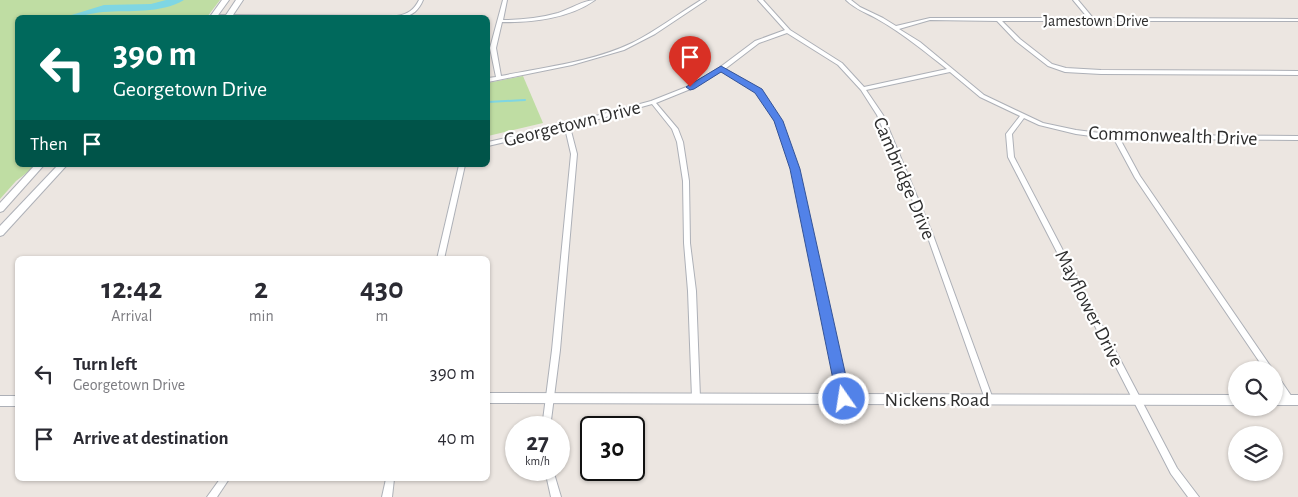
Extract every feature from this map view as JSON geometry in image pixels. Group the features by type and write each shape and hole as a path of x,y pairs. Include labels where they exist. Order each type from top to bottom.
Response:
{"main road":[{"path":"215,15 226,0"},
{"path":"229,15 240,0"},
{"path":"0,210 38,167"},
{"path":"0,232 61,167"}],"street":[{"path":"409,15 417,10 421,0"},
{"path":"499,78 493,48 505,0"},
{"path":"499,21 525,22 564,14 594,0"},
{"path":"490,80 577,63 622,49 641,40 704,0"},
{"name":"Cambridge Drive","path":"760,0 788,30 840,64 863,89 880,115 930,235 989,399"},
{"name":"Commonwealth Drive","path":"848,0 858,8 896,28 918,43 982,96 1023,116 1050,126 1116,136 1298,138"},
{"path":"1075,0 1091,20"},
{"name":"Jamestown Drive","path":"896,28 930,19 1298,20"},
{"path":"998,19 1018,40 1050,65 1065,70 1101,72 1298,72"},
{"name":"Georgetown Drive","path":"490,144 567,126 653,102 690,87 721,69 758,42 788,30"},
{"path":"721,69 758,91 778,121 795,169 844,399"},
{"path":"863,89 951,70"},
{"path":"653,102 675,129 680,142 686,181 687,243 692,291 696,398"},
{"name":"Mayflower Drive","path":"1023,116 1009,134 1011,157 1174,471 1194,497"},
{"path":"548,416 556,350 574,154 567,126"},
{"path":"1116,136 1137,177 1263,361"},
{"path":"441,256 462,167"},
{"path":"1283,388 1293,400"},
{"name":"Nickens Road","path":"490,398 1228,400"},
{"path":"0,401 15,401"},
{"path":"212,497 224,481"},
{"path":"387,497 390,481"},
{"path":"552,481 556,497"}],"green space":[{"path":"0,0 220,0 209,15 15,15 15,167 34,167 16,181 0,199"},
{"path":"523,76 543,123 490,136 490,83"}],"water":[{"path":"166,0 184,0 165,8 72,15 104,5 151,4"}],"waterway":[{"path":"490,102 525,100"}],"route":[{"path":"690,87 721,69 758,91 778,121 795,169 844,399"}]}
